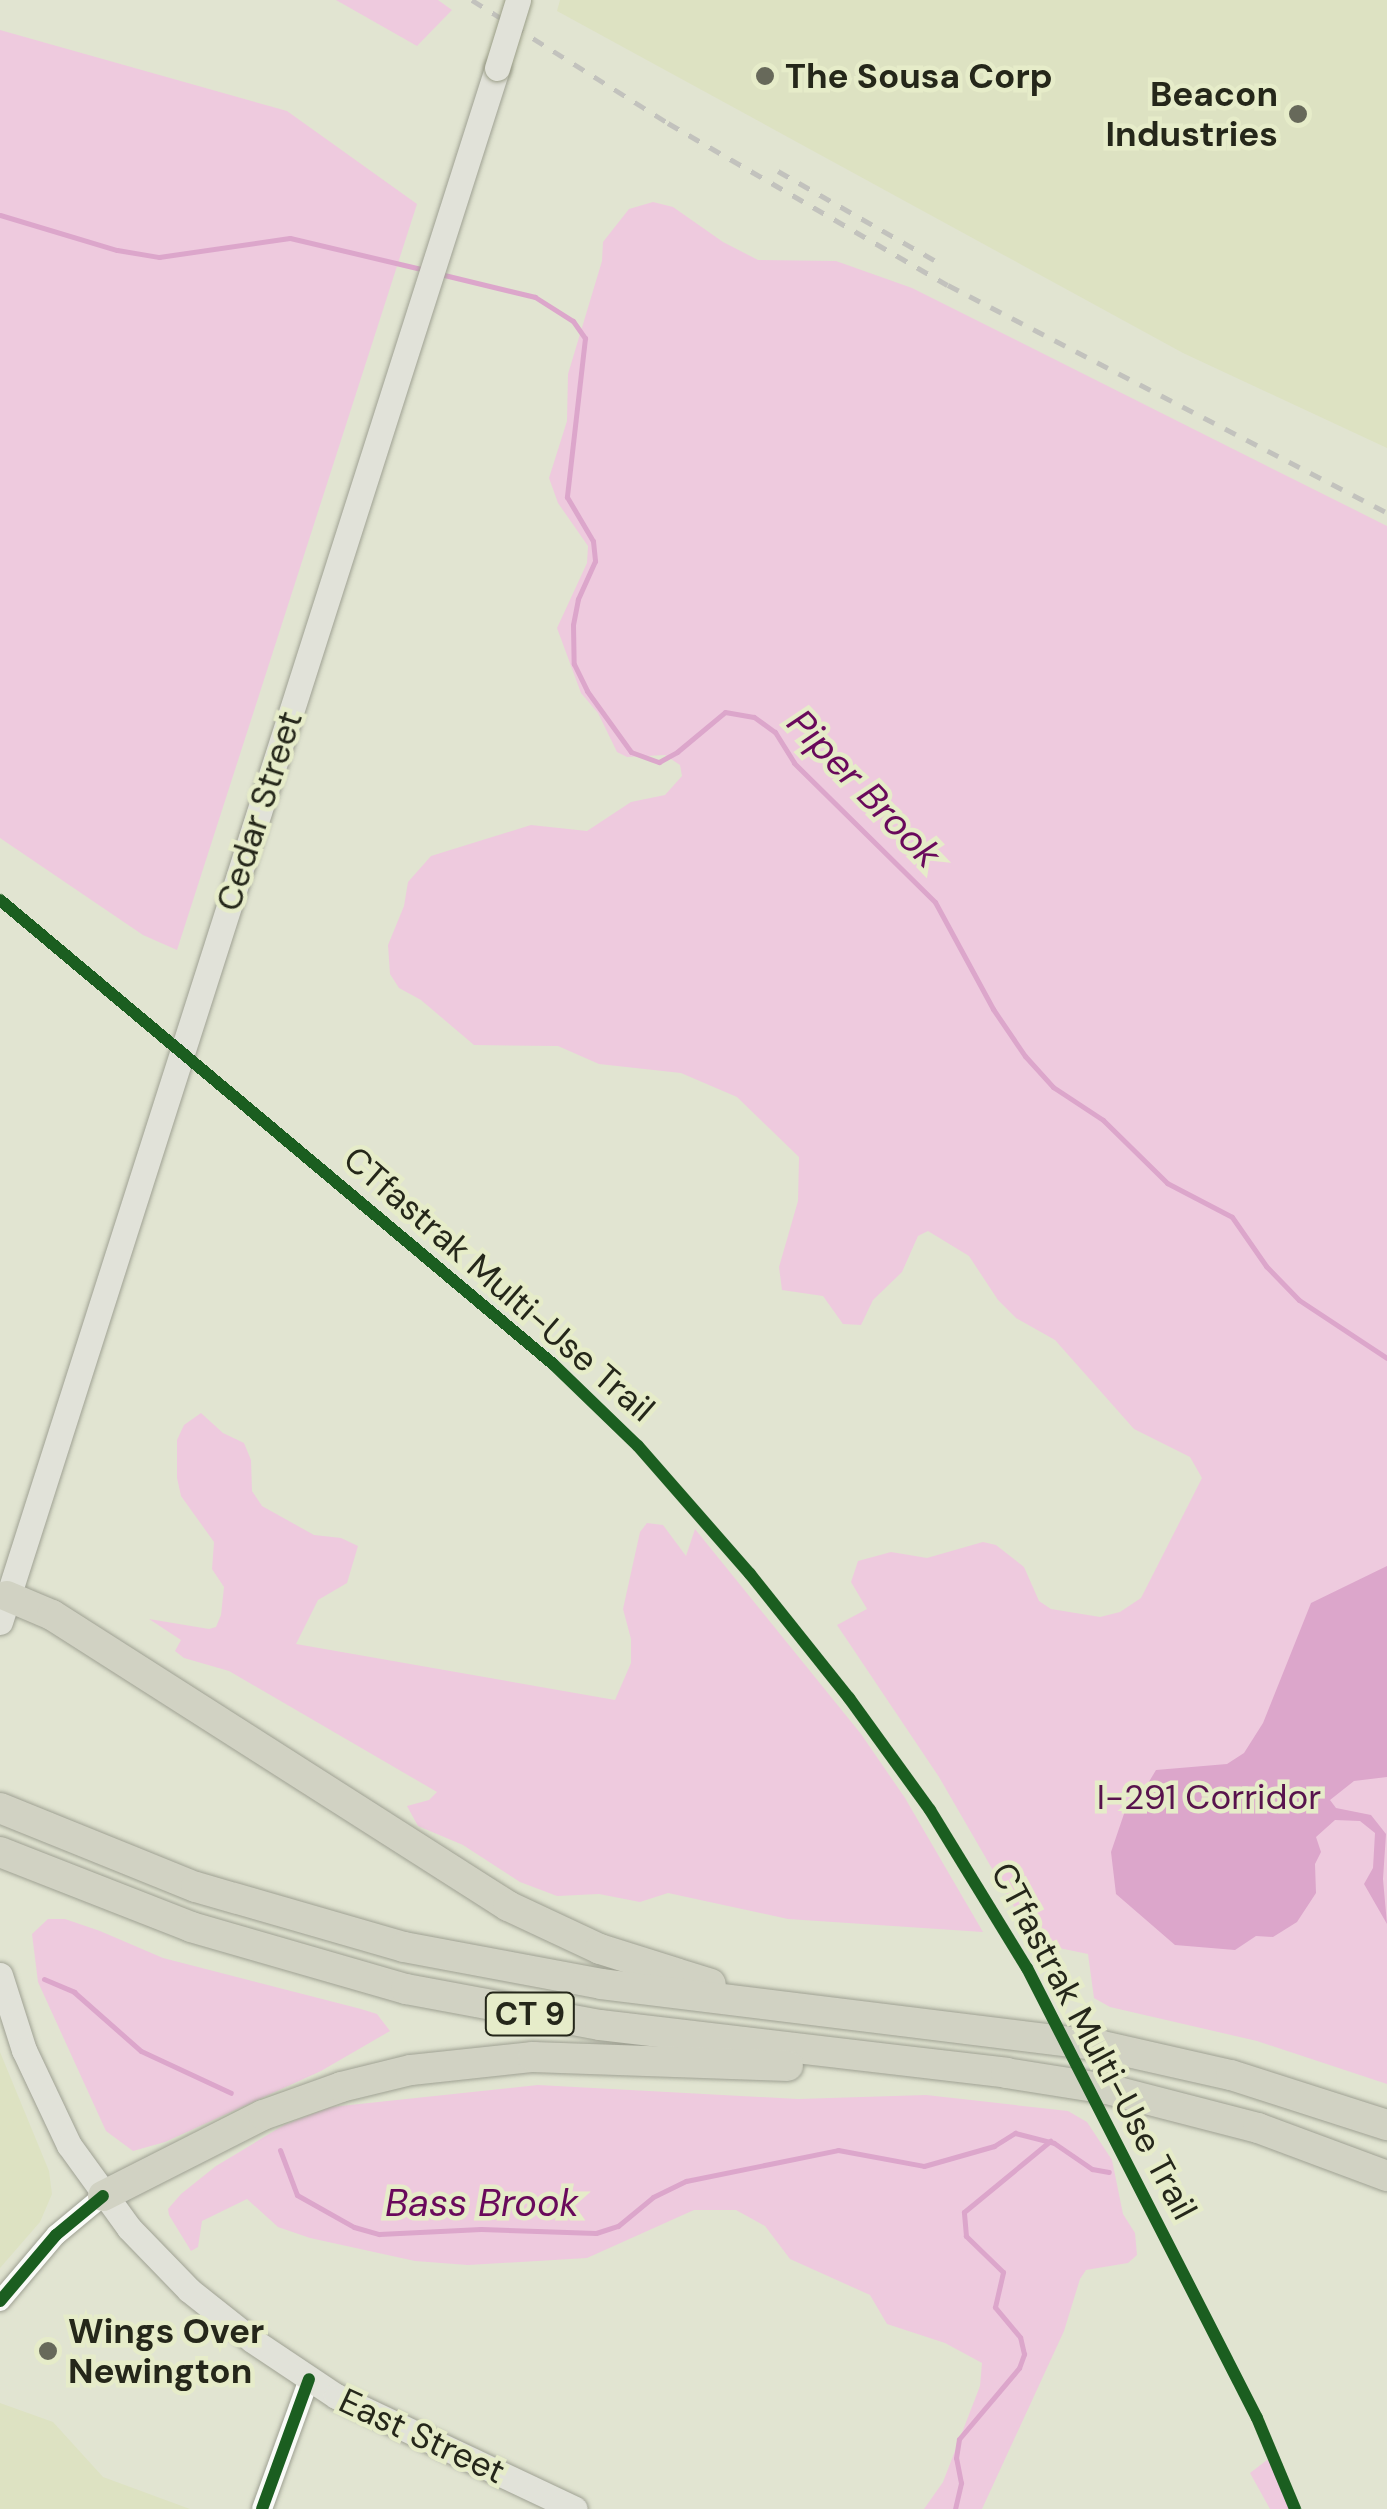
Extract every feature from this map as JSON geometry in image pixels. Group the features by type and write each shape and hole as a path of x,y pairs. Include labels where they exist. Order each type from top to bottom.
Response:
{"highway":[{"path":"2,1604 52,1614 508,1906 600,1949 700,1980 750,2002"},
{"name":"CT 9","path":"0,1808 196,1887 368,1938 562,1978 1116,2049 1231,2075 1387,2125"},
{"name":"CT 9","path":"0,1852 247,1946 454,1999 600,2025 1044,2078 1141,2097 1258,2128 1387,2176"},
{"path":"103,2196 218,2135 290,2104 370,2079 445,2064 565,2057 921,2076 982,2070"}],"main road":[{"name":"Cedar Street","path":"2,1604 518,0"},
{"name":"East Street","path":"0,1975 40,2089 69,2145 103,2196 143,2244 198,2298 309,2380 354,2406 574,2509"}],"street":[{"path":"0,2301 56,2235 103,2196"},
{"path":"262,2509 309,2380"}],"shaded area":[{"path":"560,0 1387,0 1387,448 1183,353 557,11"},
{"path":"1387,1566 1387,1777 1354,1781 1330,1800 1336,1808 1371,1815 1386,1834 1383,1879 1387,1924 1364,1884 1373,1868 1375,1833 1360,1821 1335,1820 1316,1837 1321,1852 1315,1864 1316,1893 1297,1922 1273,1937 1256,1936 1235,1950 1175,1945 1116,1894 1111,1852 1126,1808 1141,1795 1156,1770 1227,1764 1244,1753 1263,1723 1311,1603"},
{"path":"0,2052 49,2171 52,2194 40,2222 0,2268"},
{"path":"0,2403 53,2422 103,2477 190,2509 0,2509"}],"green space":[{"path":"336,0 438,0 452,10 417,46"},
{"path":"0,30 287,111 417,204 177,950 143,935 0,838"},
{"name":"I-291 Corridor","path":"653,202 673,207 723,242 758,260 836,261 912,288 1387,526 1387,2084 1257,2041 1110,2007 1094,1998 1088,1954 1035,1943 939,1777 837,1625 867,1609 851,1582 858,1561 891,1552 927,1558 983,1542 996,1545 1024,1567 1039,1601 1051,1609 1100,1617 1120,1612 1141,1598 1202,1478 1190,1457 1134,1429 1055,1340 1016,1318 998,1300 969,1256 928,1231 918,1236 902,1272 873,1300 861,1325 843,1324 823,1296 782,1290 779,1267 798,1201 799,1157 737,1097 681,1073 599,1064 558,1046 474,1045 421,1000 399,988 390,974 388,945 404,906 408,882 431,856 531,825 587,831 631,802 665,795 682,776 680,765 665,755 627,757 617,752 598,713 581,693 557,628 587,563 588,546 558,503 549,478 567,421 568,374 602,261 603,242 629,209"},
{"path":"201,1413 223,1433 244,1443 251,1460 252,1491 262,1506 314,1535 341,1538 358,1546 347,1583 318,1600 296,1644 615,1700 631,1663 631,1639 623,1609 640,1532 647,1523 663,1525 686,1556 695,1529 861,1734 905,1798 983,1932 788,1919 668,1893 640,1902 599,1894 557,1896 520,1882 463,1845 418,1826 407,1806 429,1800 437,1792 229,1671 184,1658 175,1651 181,1640 149,1619 209,1629 216,1627 221,1615 224,1587 212,1569 214,1542 181,1496 177,1478 177,1440 184,1425"},
{"path":"48,1919 65,1919 163,1958 377,2014 390,2031 321,2071 165,2142 133,2151 106,2131 38,1982 32,1934"},
{"path":"538,2085 798,2099 926,2095 1068,2111 1087,2122 1112,2160 1123,2214 1135,2233 1137,2255 1128,2263 1086,2270 1080,2279 1064,2331 982,2509 924,2509 943,2482 980,2386 982,2363 945,2343 887,2324 870,2295 790,2259 765,2226 736,2210 694,2210 587,2258 468,2265 415,2261 310,2238 278,2227 247,2199 202,2221 198,2247 191,2251 169,2215 168,2209 181,2194 216,2166 284,2125 331,2107"},
{"path":"1271,2457 1290,2509 1270,2509 1250,2473"}],"waterway":[{"name":"Piper Brook","path":"0,215 117,250 159,257 290,238 425,270"},
{"name":"Piper Brook","path":"440,274 535,297 573,321 585,338 567,497 593,541 595,561 578,599 573,625 574,664 587,691 631,752 659,762 725,712 754,717 775,732 794,763 935,902 993,1009 1025,1056 1053,1087 1103,1120 1167,1183 1232,1217 1266,1266 1299,1300 1387,1358"},
{"name":"Bass Brook","path":"44,1979 74,1992 141,2051 231,2093"},
{"name":"Bass Brook","path":"280,2150 297,2195 354,2227 379,2234 481,2229 596,2233 618,2226 653,2197 686,2181 838,2150 924,2166 994,2146 1015,2133 1054,2143 1092,2169 1109,2172"},
{"path":"955,2509 961,2483 956,2458 959,2439 1019,2368 1024,2354 1020,2337 995,2307 1003,2272 966,2236 964,2212 1050,2141"}],"railway":[{"path":"472,0 668,123 948,285 1387,513"},
{"path":"778,171 934,260"}],"cycle path":[{"name":"CTfastrak Multi-Use Trail","path":"0,900 553,1364 638,1446 750,1574 849,1698 930,1810 1027,1968 1257,2418 1295,2509"},
{"path":"0,2301 56,2235 103,2196"},
{"path":"262,2509 309,2379"}],"place":[{"name":"The Sousa Corp","path":"765,76"},
{"name":"Beacon Industries","path":"1298,114"},
{"name":"Wings Over Newington","path":"48,2351"}]}
